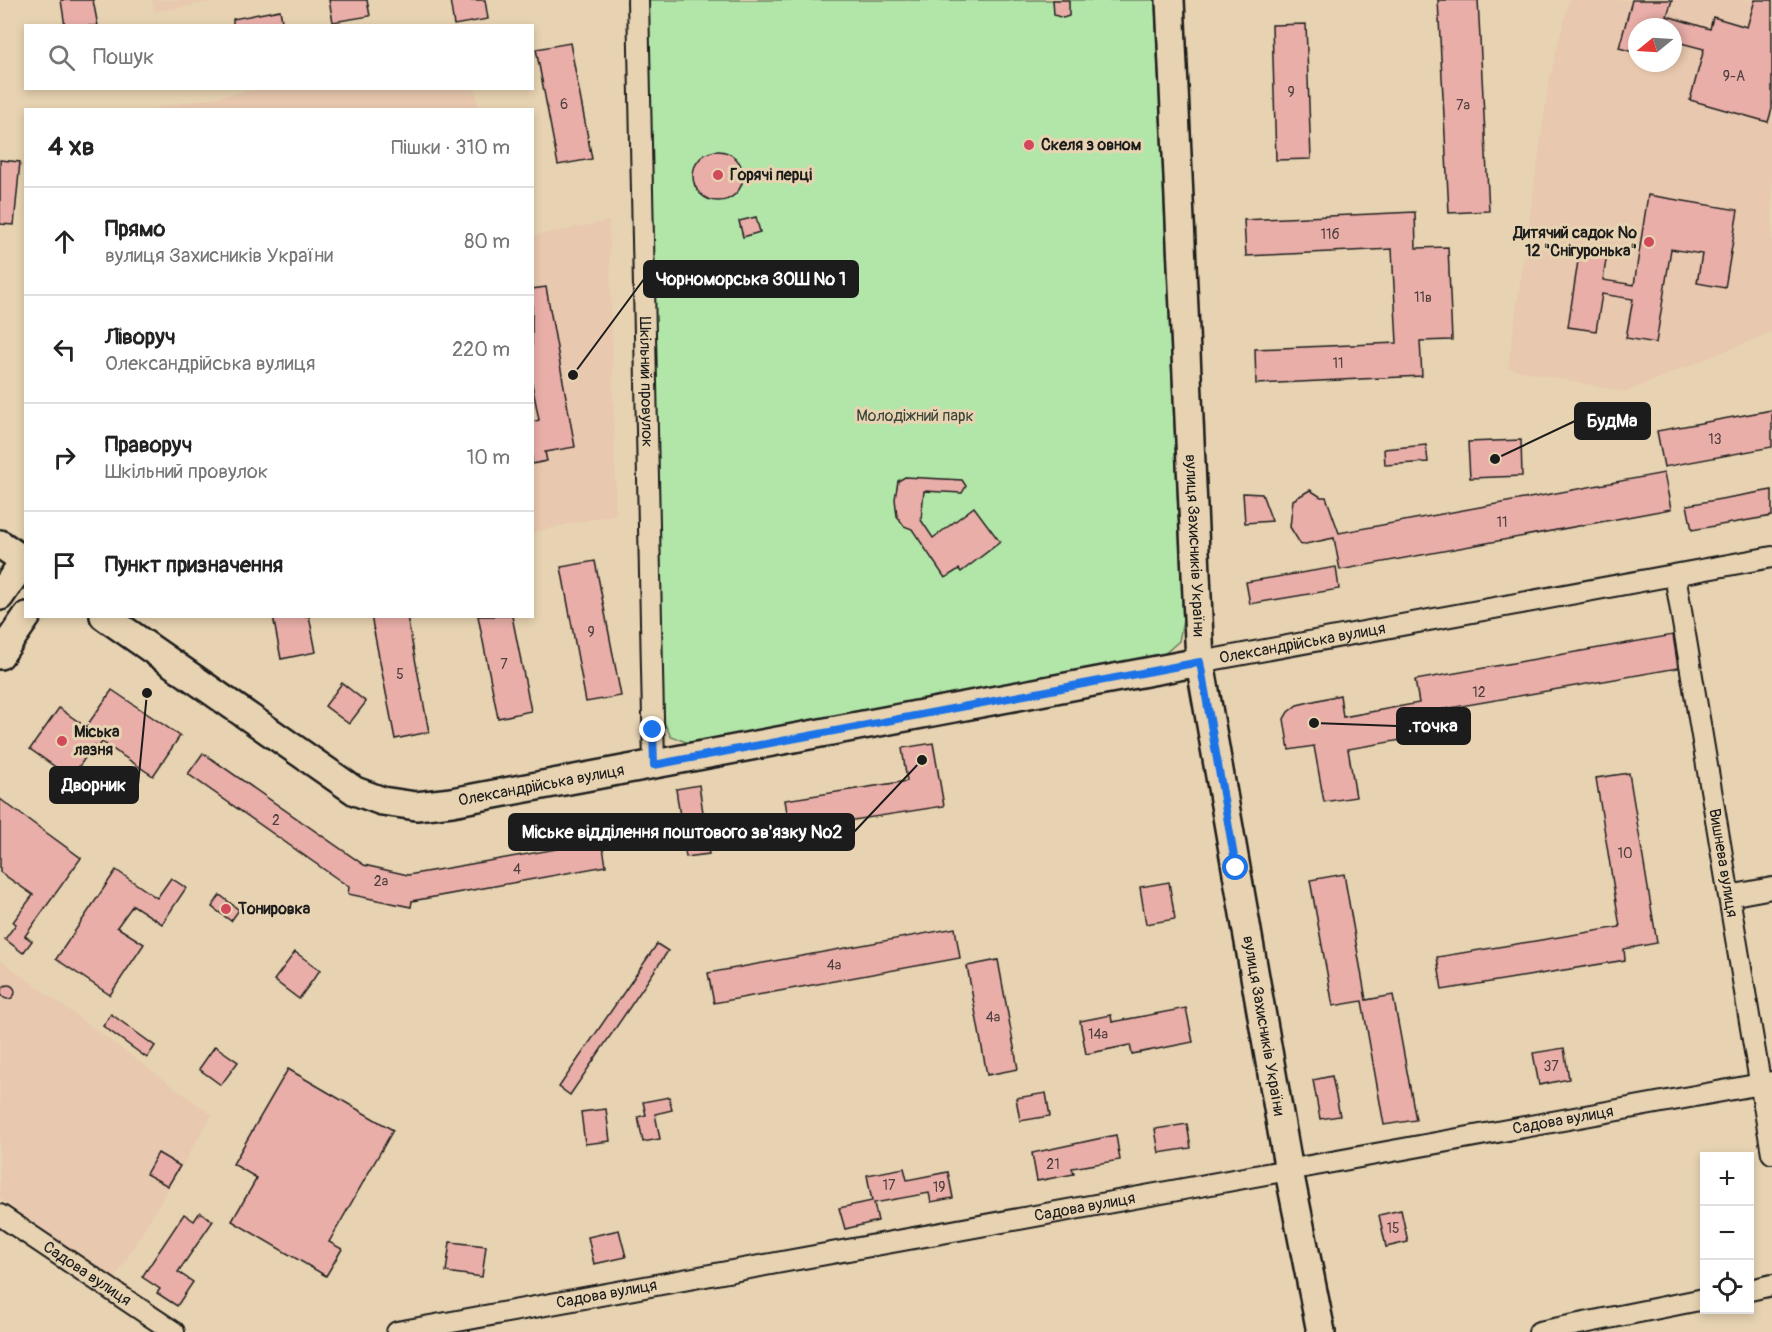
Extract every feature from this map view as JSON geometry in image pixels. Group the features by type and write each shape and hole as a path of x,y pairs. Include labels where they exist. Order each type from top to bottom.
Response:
{"main road":[{"name":"вулиця Захисників України","path":"1170,0 1200,662 1289,1171 1321,1332"},
{"path":"0,544 24,561"},
{"path":"0,596 24,563"},
{"path":"0,655 26,618"},
{"name":"Олександрійська вулиця","path":"107,618 355,791 382,801 416,806 452,802 654,765 1200,662"}],"street":[{"name":"Шкільний провулок","path":"638,0 654,765"},
{"name":"Олександрійська вулиця","path":"1200,662 1772,557"},
{"name":"Вишнева вулиця","path":"1675,575 1729,896 1766,1083 1772,1153"},
{"path":"1729,896 1772,888"},
{"name":"Садова вулиця","path":"397,1332 1766,1083"},
{"name":"Садова вулиця","path":"0,1215 174,1332"},
{"path":"1754,1289 1772,1285"},
{"path":"1539,1332 1700,1300"}],"shaded area":[{"path":"152,0 222,0 155,12"},
{"name":"Дитячий садок № 12 \"Снігуронька\"","path":"1569,0 1772,0 1772,332 1625,392 1508,368 1549,82"},
{"path":"254,90 475,90 479,108 157,108"},
{"path":"609,221 616,514 534,532 534,236"},
{"path":"0,960 212,1115 113,1282 0,1198"}],"green space":[{"name":"Молодіжний парк","path":"648,0 1155,0 1183,620 1179,641 1162,656 690,743 671,737 662,718"}],"building":[{"path":"61,0 93,0 98,24 65,24"},
{"path":"329,0 367,0 370,16 333,22"},
{"path":"450,0 485,0 488,19 454,24"},
{"path":"1053,0 1069,0 1069,16 1063,18 1054,15"},
{"path":"1438,0 1478,0 1489,211 1449,213"},
{"path":"1632,0 1672,0 1667,16 1674,18 1628,18 1628,50 1619,48"},
{"path":"1755,0 1772,0 1772,109 1768,122 1690,100 1704,49 1682,43 1682,21 1710,29 1713,17 1747,27"},
{"path":"280,10 283,24 233,24 233,19"},
{"path":"1306,24 1311,159 1276,160 1272,25"},
{"path":"570,43 592,159 558,165 536,49"},
{"path":"713,151 723,151 736,158 743,171 743,181 736,194 723,201 713,201 704,197 697,190 693,181 693,171 697,162 704,155"},
{"path":"0,160 20,162 14,225 0,224"},
{"path":"1648,195 1738,210 1725,288 1697,283 1702,254 1671,249 1656,343 1626,338 1633,299 1602,294 1596,331 1568,327 1580,248 1607,253 1603,280 1634,285"},
{"path":"1415,212 1416,248 1448,247 1452,340 1420,341 1422,376 1256,384 1255,349 1397,343 1392,249 1246,256 1244,220"},
{"path":"756,217 760,232 743,237 739,221"},
{"path":"546,287 575,447 545,452 547,461 534,464 534,421 539,420 534,394 534,289"},
{"path":"1772,410 1772,447 1664,467 1657,431"},
{"path":"1521,440 1522,476 1470,478 1468,442"},
{"path":"1426,445 1428,462 1385,465 1384,449"},
{"path":"1664,473 1671,509 1340,570 1334,538 1301,545 1290,527 1293,500 1310,490 1321,497 1326,497 1339,533"},
{"path":"905,477 962,480 966,486 962,493 924,491 921,520 933,538 974,507 1000,542 961,572 959,569 945,578 912,529 904,526 897,516 895,499 898,481"},
{"path":"1772,490 1772,516 1692,530 1687,505"},
{"path":"1243,493 1262,494 1272,521 1245,523"},
{"path":"595,561 621,696 586,702 561,567"},
{"path":"1336,567 1339,589 1250,604 1246,582"},
{"path":"273,618 309,618 316,652 281,659"},
{"path":"371,618 407,618 429,732 395,739"},
{"path":"478,618 512,618 531,711 498,718"},
{"path":"1673,635 1678,668 1421,713 1425,736 1348,749 1356,797 1324,802 1314,746 1289,750 1284,719 1288,712 1297,705 1340,695 1343,717 1419,703 1415,680"},
{"path":"342,683 366,702 349,724 325,706"},
{"path":"112,690 180,736 153,776 102,742 98,748 94,745 71,778 30,749 59,708 86,727"},
{"path":"933,743 944,806 790,830 785,800 907,781 902,748"},
{"path":"203,753 364,865 408,875 602,841 606,866 412,901 411,907 348,894 349,887 188,774"},
{"path":"1629,773 1657,943 1624,949 1625,960 1442,990 1437,957 1620,927 1596,778"},
{"path":"699,785 709,854 686,857 676,789"},
{"path":"0,799 81,858 25,936 32,941 23,953 5,939 16,924 13,922 33,895 0,872"},
{"path":"116,870 157,898 171,878 186,888 162,924 133,905 117,927 144,944 110,995 56,959"},
{"path":"1344,874 1366,1000 1393,995 1416,1120 1384,1125 1362,1001 1333,1006 1310,880"},
{"path":"1169,882 1175,919 1146,924 1140,887"},
{"name":"Тонировка","path":"220,895 239,910 231,921 212,907"},
{"path":"955,928 960,958 714,1003 708,973"},
{"path":"657,944 668,951 570,1095 559,1087"},
{"path":"295,952 320,970 299,999 274,980"},
{"path":"998,960 1018,1069 987,1075 967,966"},
{"path":"5,985 11,985 15,992 11,999 5,999 1,995 1,989"},
{"path":"1186,1008 1193,1042 1132,1054 1130,1045 1086,1054 1080,1021 1111,1015 1112,1022"},
{"path":"111,1014 155,1046 147,1058 103,1026"},
{"path":"215,1046 238,1062 221,1085 199,1069"},
{"path":"1564,1048 1569,1079 1539,1085 1533,1053"},
{"path":"288,1069 393,1130 329,1242 342,1249 326,1276 232,1221 257,1178 233,1164"},
{"path":"1332,1076 1340,1116 1320,1119 1313,1080"},
{"path":"1046,1093 1050,1116 1020,1121 1016,1098"},
{"path":"669,1097 672,1110 655,1114 660,1139 643,1142 638,1117 646,1115 643,1102"},
{"path":"606,1109 610,1141 585,1144 581,1112"},
{"path":"1187,1124 1191,1148 1159,1153 1155,1129"},
{"path":"1116,1135 1120,1160 1072,1168 1074,1174 1037,1181 1032,1153"},
{"path":"158,1153 180,1166 168,1186 146,1174"},
{"path":"904,1168 907,1180 948,1172 953,1198 931,1202 929,1193 874,1203 878,1221 845,1229 839,1208 872,1201 867,1175"},
{"path":"1401,1210 1408,1242 1386,1247 1379,1215"},
{"path":"200,1212 213,1221 178,1272 193,1282 177,1306 157,1293 160,1289 142,1277 184,1214 194,1221"},
{"path":"619,1230 626,1257 594,1264 588,1237"},
{"path":"450,1242 486,1246 482,1277 446,1272"}],"place":[{"name":"Скеля з овном","path":"1029,145"},
{"name":"Горячі перці","path":"718,175"},
{"name":"Дитячий садок № 12 \"Снігуронька\"","path":"1649,242"},
{"name":"Чорноморська ЗОШ № 1","path":"573,375"},
{"name":"БудМа","path":"1495,459"},
{"name":"Дворник","path":"147,693"},
{"name":".точка","path":"1314,723"},
{"name":"Міська лазня","path":"62,741"},
{"name":"Міське відділення поштового зв'язку №2","path":"922,760"},
{"name":"Тонировка","path":"226,909"}],"route":[{"path":"653,730 654,765 1200,662 1236,868"}]}
